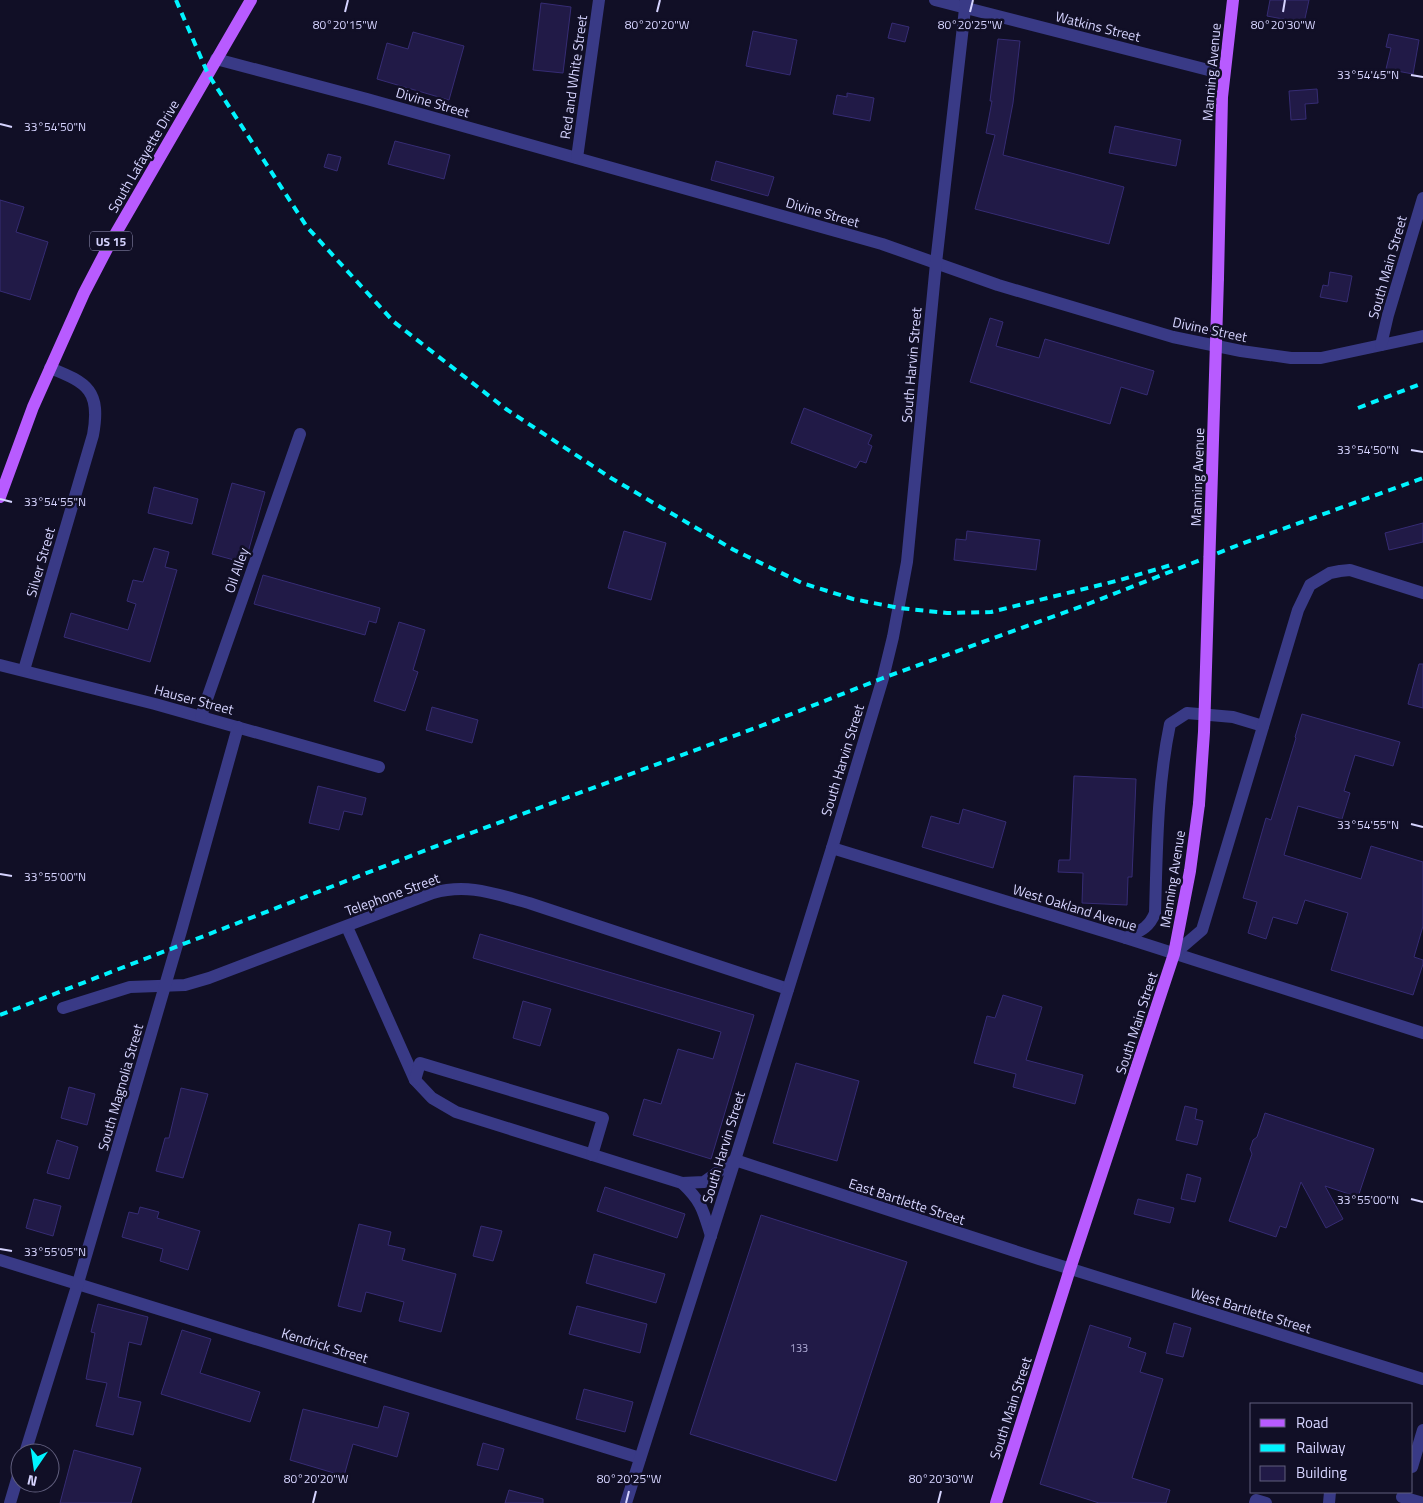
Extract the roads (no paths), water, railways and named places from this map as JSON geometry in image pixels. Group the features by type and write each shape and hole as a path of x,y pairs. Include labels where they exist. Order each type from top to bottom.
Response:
{"main road":[{"name":"South Lafayette Drive","path":"0,497 30,415 50,368 108,245 251,0"},
{"name":"Manning Avenue","path":"1174,954 1190,871 1199,804 1204,732 1222,97 1233,0"},
{"name":"South Main Street","path":"996,1503 1070,1269 1174,954"}],"street":[{"name":"Red and White Street","path":"577,158 599,0"},
{"name":"Watkins Street","path":"935,0 966,4 1224,74"},
{"name":"South Harvin Street","path":"626,1503 832,848 883,678 893,638 907,562 936,264 966,4"},
{"name":"Divine Street","path":"216,59 366,99 882,244 998,285 1173,337 1241,351 1291,358 1321,358 1423,336"},
{"name":"South Main Street","path":"1381,345 1388,315 1423,198"},
{"name":"Silver Street","path":"24,670 96,419 96,407 88,388 80,381 50,368"},
{"name":"Oil Alley","path":"201,716 300,434"},
{"path":"1174,954 1202,930 1263,726 1305,593 1310,585 1330,573 1350,570 1423,593"},
{"name":"Hauser Street","path":"0,665 201,716 379,767"},
{"path":"1126,938 1146,928 1155,913 1159,797 1164,751 1170,724 1186,713 1233,717 1263,726"},
{"name":"South Magnolia Street","path":"28,1443 78,1284 238,727"},
{"name":"West Oakland Avenue","path":"832,848 1126,938 1423,1033"},
{"name":"Telephone Street","path":"63,1008 130,988 185,984 209,978 433,893 449,889 470,889 490,892 530,903 788,989"},
{"path":"347,927 415,1080 432,1098 456,1112 682,1183 704,1182 735,1160"},
{"path":"415,1080 420,1063 603,1118 592,1155"},
{"name":"East Bartlette Street","path":"735,1160 1070,1269"},
{"path":"682,1183 696,1196 711,1236"},
{"name":"Kendrick Street","path":"0,1260 640,1458"},
{"name":"West Bartlette Street","path":"1070,1269 1423,1379"},
{"path":"1413,1464 1423,1430"},
{"path":"1402,1497 1423,1503"}],"railway":[{"path":"176,0 208,74 307,227 394,322 506,409 611,478 734,550 802,583 853,599 899,608 947,613 991,612 1120,580 1171,565"},
{"path":"1358,408 1423,383"},
{"path":"0,1015 452,840 766,724 883,678 1088,604 1241,544 1423,478"}]}
